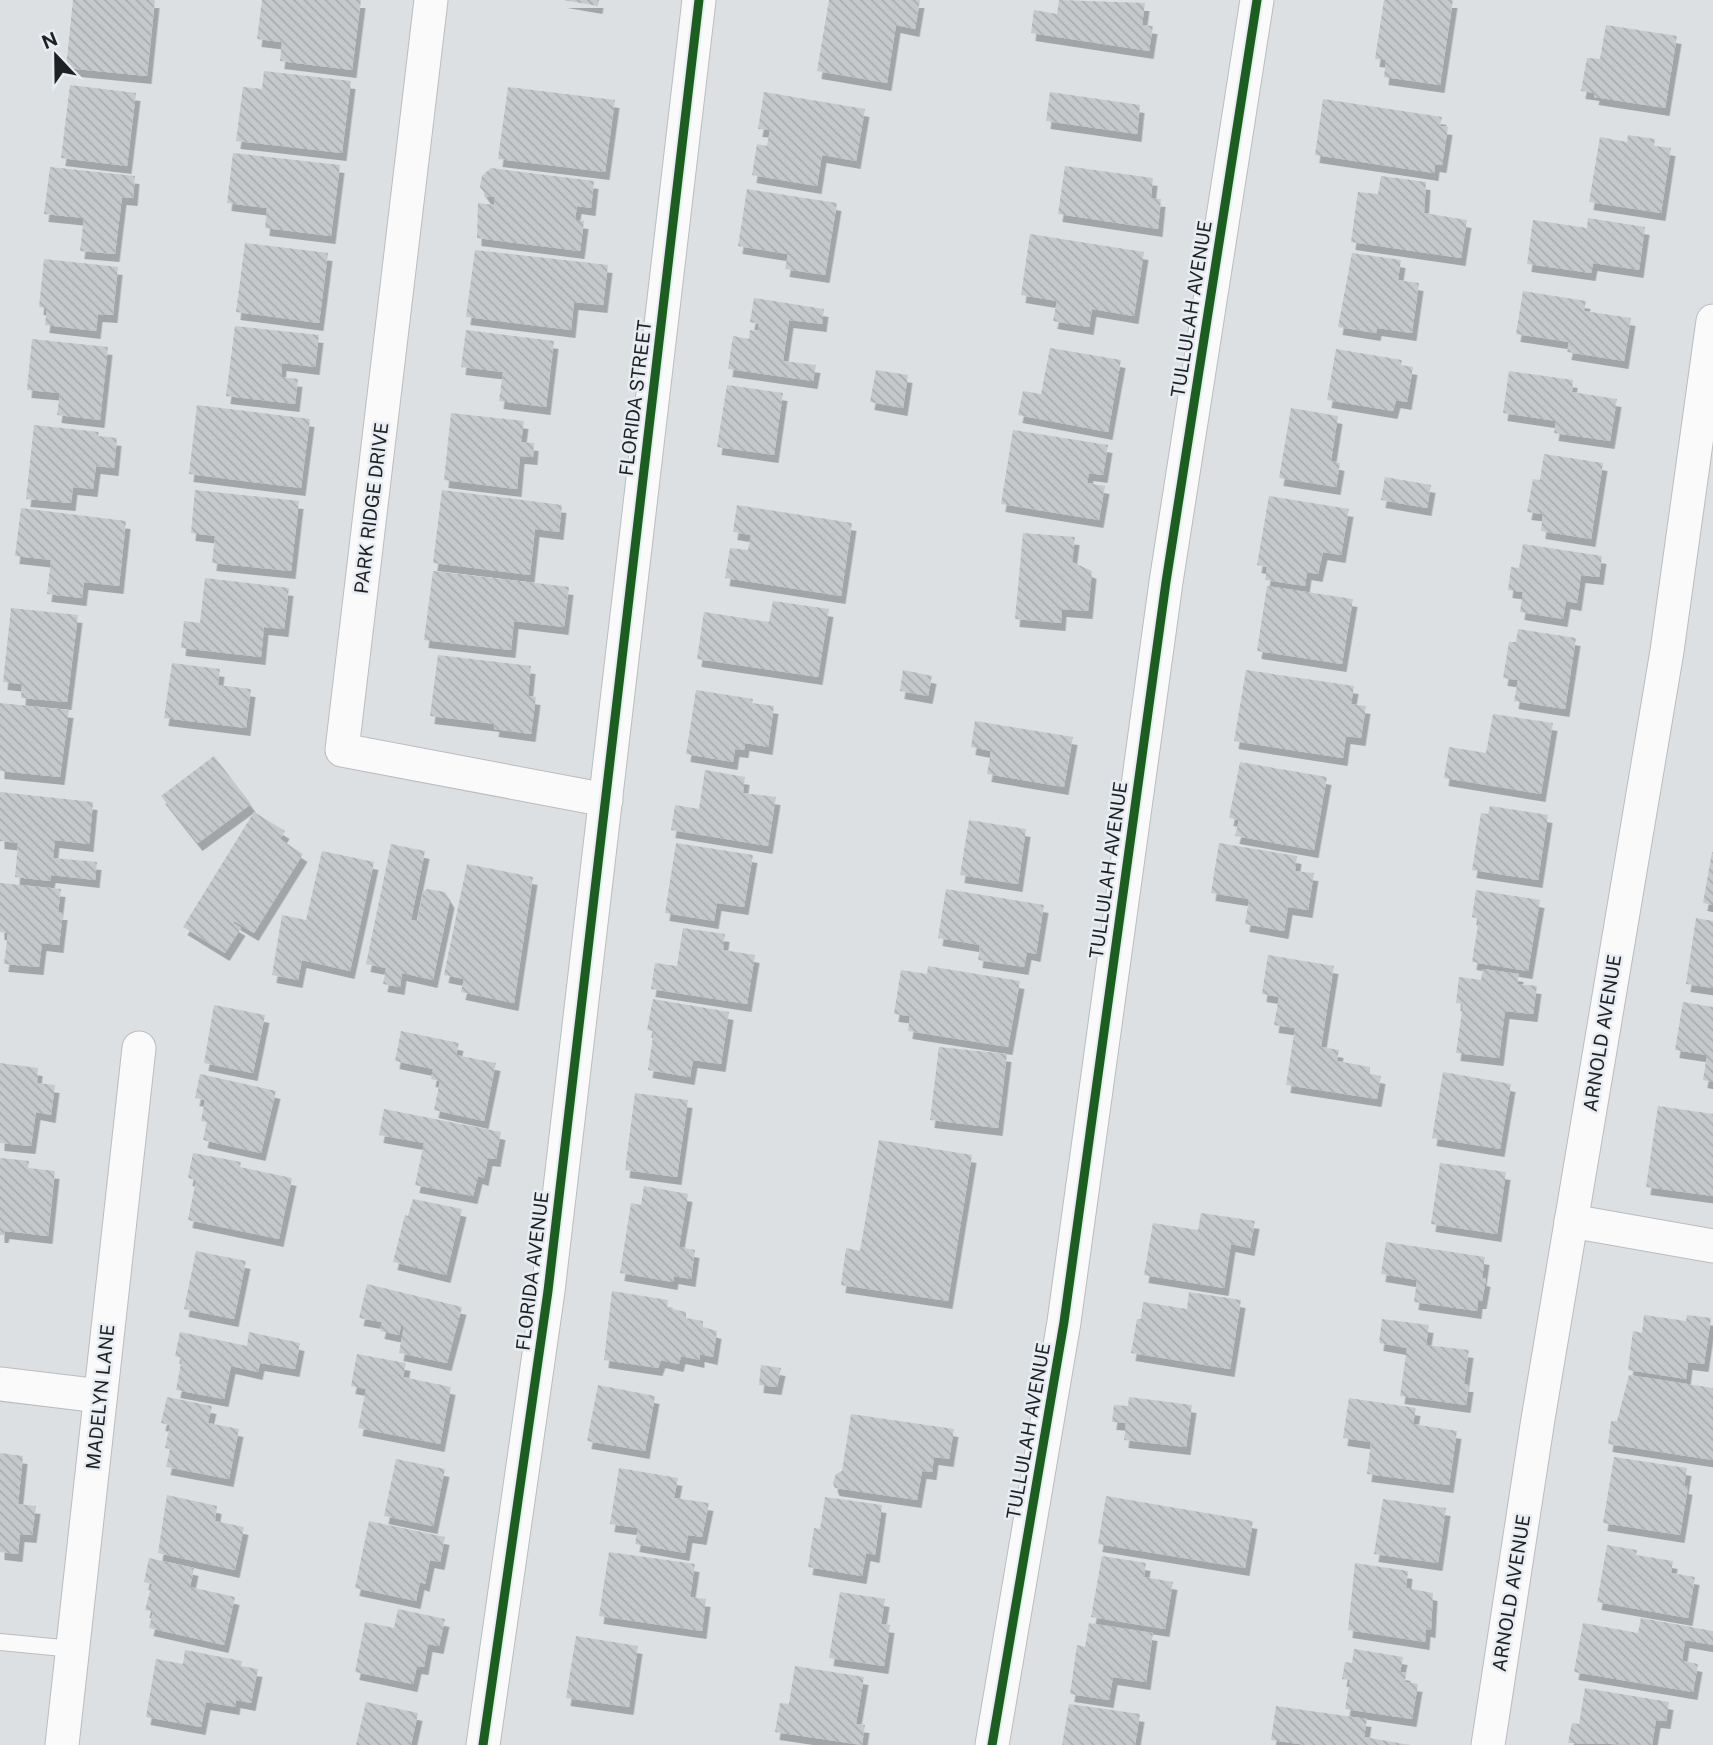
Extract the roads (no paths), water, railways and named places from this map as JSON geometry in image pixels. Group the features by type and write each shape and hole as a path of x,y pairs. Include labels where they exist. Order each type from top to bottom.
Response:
{"street":[{"name":"PARK RIDGE DRIVE","path":"430,0 342,750 606,800"},
{"name":"FLORIDA STREET","path":"606,800 699,0"},
{"name":"TULLULAH AVENUE","path":"992,1745 1064,1322 1166,582 1257,0"},
{"name":"ARNOLD AVENUE","path":"1489,1745 1571,1221 1667,650 1713,321"},
{"name":"FLORIDA AVENUE","path":"483,1745 548,1291 606,800"},
{"name":"MADELYN LANE","path":"62,1745 139,1048"},
{"path":"1571,1221 1713,1246"},
{"path":"0,1384 100,1396"}],"lane":[{"path":"0,1642 73,1650"}]}
